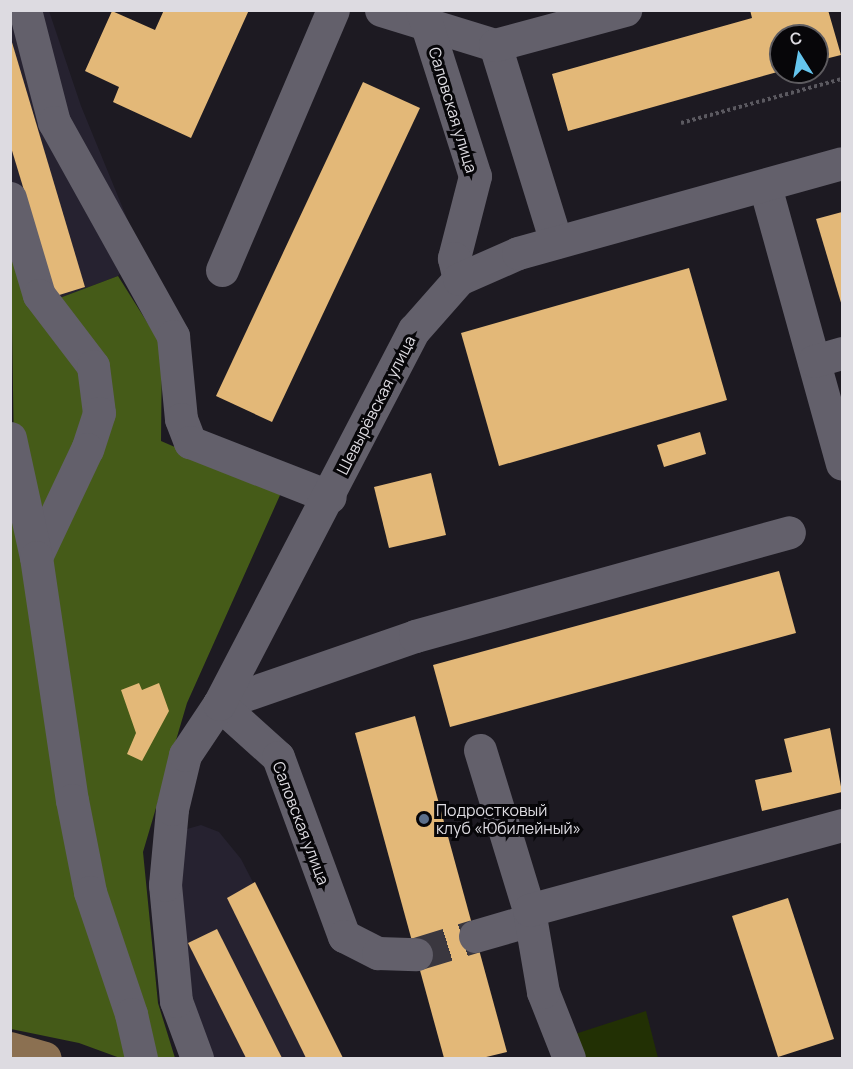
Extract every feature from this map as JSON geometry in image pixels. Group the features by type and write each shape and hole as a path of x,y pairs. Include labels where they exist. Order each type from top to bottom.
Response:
{"main road":[{"path":"10,1048 45,1059"}],"street":[{"path":"25,10 54,122 173,336 181,419 190,442 330,497"},
{"path":"222,270 333,10"},
{"path":"381,10 424,18 495,45 610,12"},
{"name":"Саловская улица","path":"424,18 475,176 454,258 459,279"},
{"path":"495,45 556,242"},
{"name":"Шевырёвская улица","path":"219,704 330,497 414,330 459,279 518,254 556,242 843,163"},
{"path":"765,186 828,357 843,464"},
{"path":"10,198 39,295 93,366 99,413 87,449 36,557"},
{"path":"10,438 36,557 90,892 131,1014 141,1059"},
{"path":"197,1059 176,1001 165,885 172,809 185,756 219,704 415,636 789,532"},
{"name":"Саловская улица","path":"219,704 278,757 344,936 378,954 416,954"},
{"path":"480,750 529,915 543,992 569,1059"},
{"path":"475,936 529,915 843,825"}],"path":[{"path":"681,123 843,79"}],"shaded area":[{"path":"11,11 49,11 81,106 140,250 118,276 41,305 11,200"},
{"path":"201,825 219,832 241,859 343,1058 209,1058 180,949 180,831"}],"green space":[{"path":"10,200 41,305 118,276 162,346 161,441 281,493 187,703 143,852 158,1003 175,1058 120,1058 79,1043 11,1029 10,453 14,452"},
{"path":"646,1011 658,1058 582,1058 575,1034"}],"building":[{"path":"164,10 249,10 191,138 113,102 119,87 85,71 112,11 155,30"},
{"path":"750,10 828,10 841,55 829,58 829,24 769,24 769,74 568,131 552,74 752,18"},
{"path":"11,39 85,287 56,296 10,144"},
{"path":"363,82 420,108 272,422 216,396"},
{"path":"842,212 842,306 816,219"},
{"path":"689,268 727,400 499,466 461,333"},
{"path":"700,432 706,454 664,467 657,445"},
{"path":"431,473 446,535 389,548 374,487"},
{"path":"779,571 796,633 450,727 433,665"},
{"path":"139,683 142,690 159,683 169,711 142,761 127,754 136,733 121,690"},
{"path":"415,716 507,1052 482,1058 444,1058 355,733"},
{"path":"830,728 842,792 762,811 755,780 792,772 784,739"},
{"path":"255,882 343,1058 306,1058 227,898"},
{"path":"788,898 834,1039 778,1057 732,916"},
{"path":"217,929 282,1058 246,1058 188,943"}],"tunnel":[{"path":"416,954 475,936"}],"place":[{"name":"Подростковый клуб «Юбилейный»","path":"424,819"}]}
